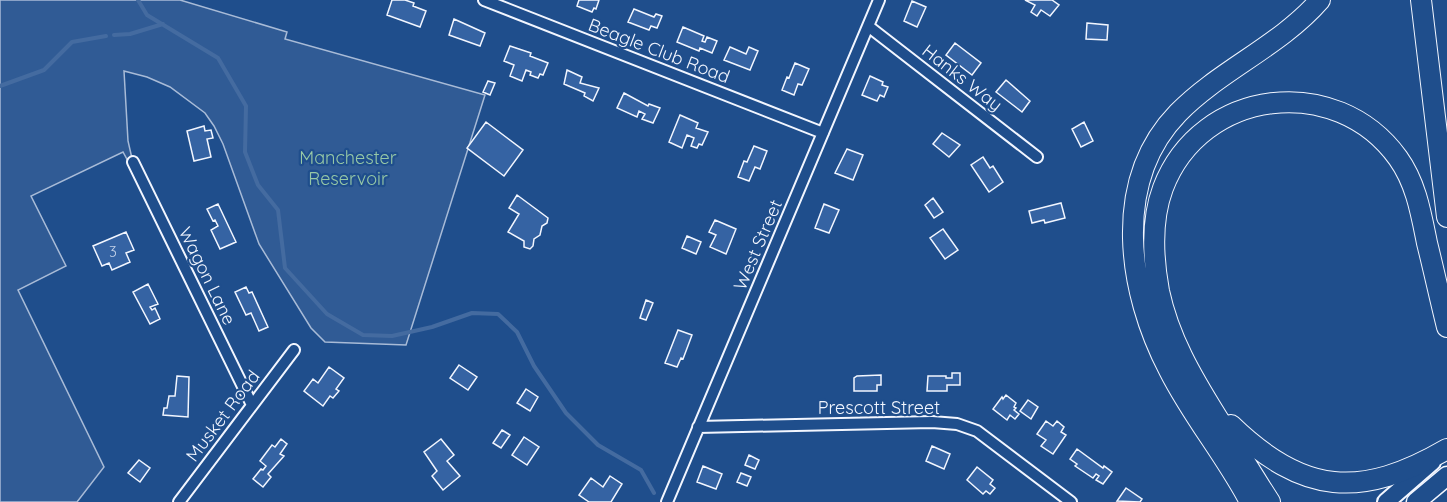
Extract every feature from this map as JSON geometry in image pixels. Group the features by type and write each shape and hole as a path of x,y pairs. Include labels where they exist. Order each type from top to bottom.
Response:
{"highway":[{"path":"1250,502 1173,379 1155,339 1137,276 1133,237 1135,197 1141,172 1148,156 1158,138 1177,114 1193,99 1299,21 1320,0"},
{"path":"1421,0 1447,217"},
{"path":"1270,502 1204,397 1178,349 1164,311 1155,257 1154,236 1158,208 1171,172 1194,141 1223,119 1256,105 1275,102 1302,102 1339,111 1370,129 1392,150 1406,170 1416,193 1447,327"},
{"path":"1204,397 1239,434 1263,454 1293,472 1316,480 1341,483 1375,480 1409,469 1447,449"},
{"path":"1416,502 1447,476"}],"main road":[{"path":"1386,502 1447,449"}],"street":[{"name":"Beagle Club Road","path":"484,0 823,133"},
{"name":"West Street","path":"667,502 879,0"},
{"name":"Hanks Way","path":"868,26 1037,157"},
{"name":"Wagon Lane","path":"133,162 252,405"},
{"name":"Musket Road","path":"179,502 294,350"},
{"name":"Prescott Street","path":"698,426 933,422 957,424 977,431 1071,502"}],"shaded area":[{"name":"Manchester Reservoir","path":"0,0 180,0 287,32 285,39 485,95 406,345 325,342 311,328 259,244 223,144 205,113 170,87 147,77 124,71 128,141 136,176 123,152 31,196 66,266 18,290 104,467 77,502 0,502"}],"building":[{"path":"392,0 405,0 426,11 420,27 387,15"},
{"path":"579,0 599,0 596,9 594,8 592,12 577,6"},
{"path":"1025,0 1052,0 1059,5 1050,16 1041,10 1037,16 1031,12 1035,5"},
{"path":"912,1 926,7 917,27 904,21"},
{"path":"634,9 654,17 656,14 662,16 657,28 651,26 649,30 628,22"},
{"path":"454,19 485,33 480,46 449,35"},
{"path":"1087,23 1108,25 1107,40 1086,39"},
{"path":"683,27 704,36 702,41 705,42 707,37 717,41 712,53 700,48 699,51 677,42"},
{"path":"955,43 981,63 972,75 946,55"},
{"path":"510,46 531,53 530,56 548,63 543,75 540,74 538,78 530,75 531,72 526,70 522,81 510,76 514,65 504,61"},
{"path":"730,47 746,54 749,47 758,51 750,70 724,60"},
{"path":"795,63 809,69 802,85 798,84 794,95 782,90"},
{"path":"567,70 582,77 580,83 599,88 593,101 584,96 585,93 564,84"},
{"path":"870,76 888,87 884,97 880,95 877,101 862,95"},
{"path":"1006,80 1030,101 1022,112 996,92"},
{"path":"488,81 495,83 490,95 483,92"},
{"path":"624,93 648,106 649,104 660,108 653,123 642,119 645,114 639,111 637,117 617,108"},
{"path":"680,115 698,123 696,128 708,132 702,145 699,144 697,148 691,146 694,138 687,135 682,148 669,142"},
{"path":"486,122 523,150 504,176 467,148"},
{"path":"1084,122 1093,141 1081,147 1072,129"},
{"path":"204,126 205,131 211,130 213,138 207,139 211,157 194,161 187,131"},
{"path":"942,133 960,145 949,157 933,144"},
{"path":"754,146 767,151 760,169 755,167 749,181 738,177 744,161 747,162"},
{"path":"847,149 863,155 853,180 835,173"},
{"path":"983,157 990,168 993,166 1003,182 989,192 971,165"},
{"path":"517,195 548,218 530,249 524,247 524,241 508,232 519,214 509,208"},
{"path":"933,198 943,212 934,218 925,205"},
{"path":"1061,203 1065,218 1045,223 1044,220 1032,223 1029,211"},
{"path":"218,204 236,242 220,249 211,230 218,226 207,209"},
{"path":"824,204 839,210 829,233 815,228"},
{"path":"715,220 736,229 726,254 710,247 716,235 709,232"},
{"path":"943,229 958,250 945,259 930,238"},
{"path":"126,232 134,250 126,253 130,262 112,270 109,263 102,266 93,246"},
{"path":"687,236 701,242 696,254 682,248"},
{"path":"148,284 158,304 150,307 152,310 155,308 160,319 150,324 133,292"},
{"path":"246,287 249,293 252,292 268,327 259,331 251,313 246,315 235,292"},
{"path":"646,300 653,303 646,320 640,318"},
{"path":"678,330 692,335 683,359 681,358 677,367 665,363"},
{"path":"459,365 477,377 468,390 450,378"},
{"path":"329,367 344,378 336,389 339,391 333,398 330,396 323,406 304,391 313,379 318,383"},
{"path":"952,373 960,373 960,385 947,385 947,391 927,391 928,376 952,378"},
{"path":"881,375 881,385 877,385 877,391 854,391 854,378 857,376"},
{"path":"177,376 189,377 188,417 163,415 169,396 175,396"},
{"path":"526,389 538,397 530,411 517,403"},
{"path":"1006,395 1016,403 1014,410 1019,414 1015,419 1010,415 1007,420 993,409"},
{"path":"1028,400 1038,407 1031,419 1020,411"},
{"path":"1046,421 1053,426 1057,421 1064,427 1061,432 1066,435 1053,454 1041,446 1046,440 1037,434"},
{"path":"502,430 510,435 501,448 493,443"},
{"path":"524,437 539,447 527,465 512,455"},
{"path":"281,439 287,444 280,454 284,456 268,474 271,477 263,487 253,479 266,466 260,461 272,445 275,447"},
{"path":"441,439 454,455 447,461 460,476 443,490 432,476 437,471 424,452"},
{"path":"932,446 950,454 944,469 926,461"},
{"path":"1077,449 1112,472 1103,484 1096,480 1099,476 1096,474 1093,478 1075,466 1077,464 1070,459"},
{"path":"749,455 759,460 755,469 745,465"},
{"path":"139,460 150,468 140,482 128,473"},
{"path":"703,466 722,474 716,489 697,482"},
{"path":"977,467 993,480 990,484 995,488 990,494 986,491 983,494 967,480"},
{"path":"741,473 751,477 747,486 737,482"},
{"path":"610,476 622,484 611,502 589,502 579,495 591,478 603,487"},
{"path":"1126,488 1142,499 1140,502 1117,501"}],"waterway":[{"path":"138,0 147,15 218,58 246,106 245,152 258,185 278,210 285,268 327,314 363,335 392,336 432,327 472,313 498,314 517,332 534,366 566,413 598,445 641,470 654,493"},
{"path":"114,35 130,34 163,24"},
{"path":"0,86 44,70 72,42 106,36"}]}
